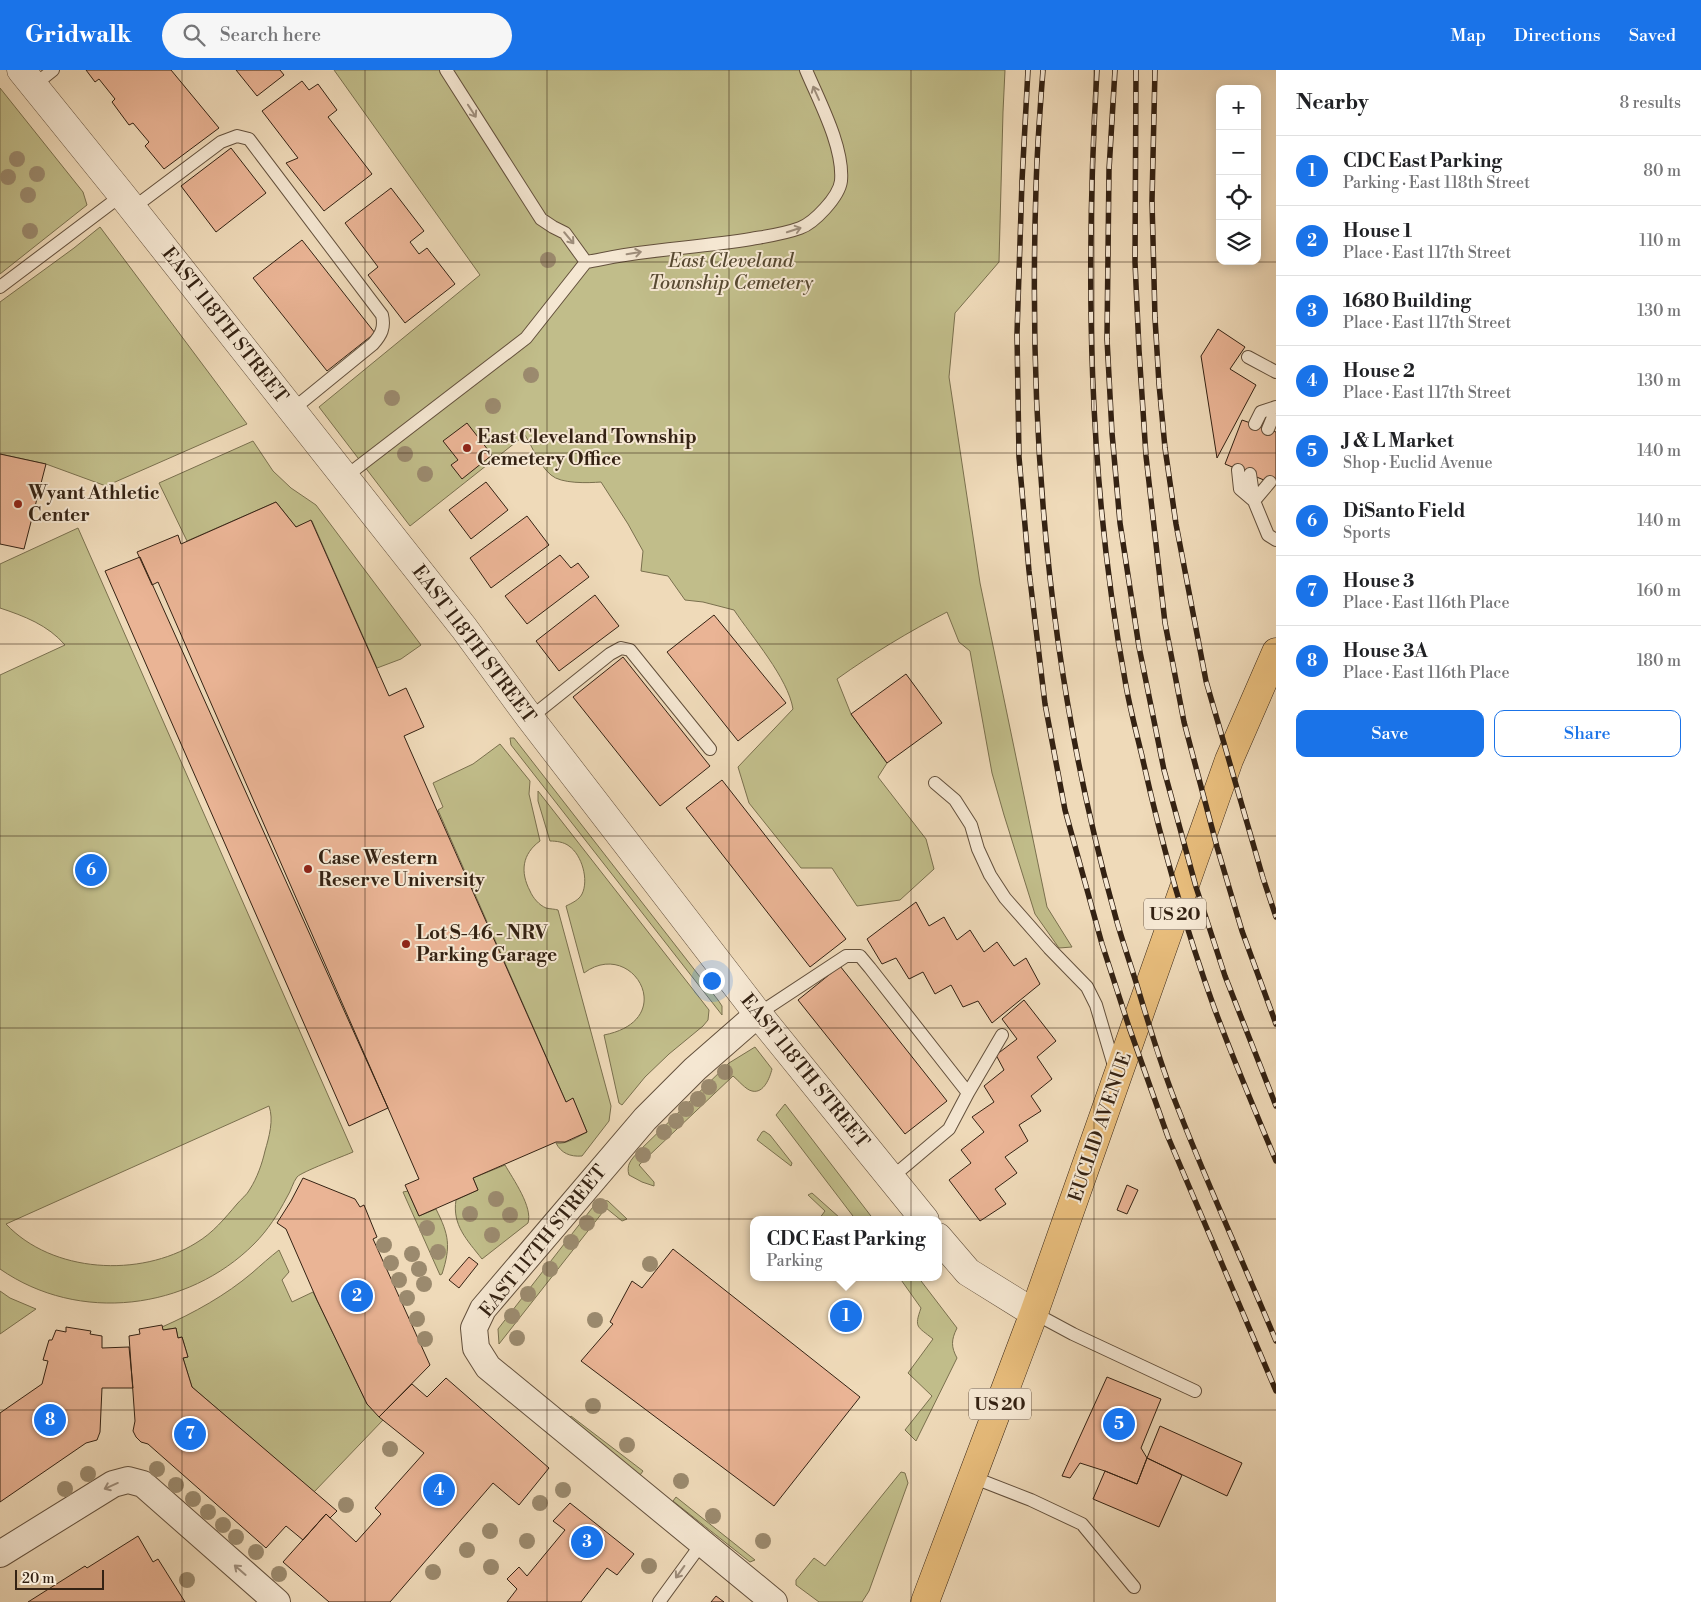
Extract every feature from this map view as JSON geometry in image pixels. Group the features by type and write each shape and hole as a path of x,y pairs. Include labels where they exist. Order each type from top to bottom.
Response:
{"main road":[{"name":"EUCLID AVENUE","path":"925,1602 1034,1313 1229,760 1274,661"}],"street":[{"name":"EAST 118TH STREET","path":"36,75 127,202 464,628 530,718 758,1014 922,1216"},
{"name":"EAST 117TH STREET","path":"758,1014 695,1070 645,1119 484,1309 474,1328 476,1348 488,1368 774,1602"},
{"path":"942,1241 968,1272 1034,1313"},
{"path":"0,1554 113,1484 128,1480 142,1484 277,1602"}],"lane":[{"path":"446,70 541,219 565,233 586,262"},
{"path":"345,477 526,338 586,262 636,253 722,244 778,234 802,228 820,214 834,198 841,182 839,155 827,118 806,70"},
{"path":"0,287 127,202 222,142 237,136 249,139 382,316 384,324 380,335 373,344 292,410"},
{"path":"1248,357 1276,372"},
{"path":"1255,424 1261,412 1276,409"},
{"path":"1268,429 1276,409"},
{"path":"1238,470 1240,489 1254,501"},
{"path":"1250,474 1254,501 1268,535 1276,540"},
{"path":"1254,501 1270,482"},
{"path":"530,718 610,654 621,648 630,650 710,749"},
{"path":"935,783 955,800 970,825 978,849 990,874 1005,898 1087,988 1096,1005 1118,1076"},
{"path":"758,1014 846,956 860,956 968,1093"},
{"path":"891,1178 949,1129 1002,1035"},
{"path":"1034,1313 1073,1334 1195,1392"},
{"path":"972,1478 1031,1500 1082,1524 1134,1587"},
{"path":"659,1602 702,1543"}],"green space":[{"name":"East Cleveland Township Cemetery","path":"334,70 1005,70 999,262 955,313 949,377 980,583 1047,907 1072,947 1059,948 1035,914 992,773 970,651 959,642 947,612 918,627 837,679 851,714 887,763 878,777 926,839 934,869 900,900 857,906 832,868 801,868 749,803 738,767 793,709 790,697 777,671 734,610 703,602 685,600 668,576 641,571 643,551 601,482 575,482 555,478 536,456 525,435 410,526 319,407 480,275"},
{"path":"0,88 83,192 87,205 0,274"},
{"path":"100,227 247,424 106,486 46,464 0,454 0,302"},
{"path":"253,441 273,471 291,488 316,505 421,645 401,659 377,668 312,521 296,527 276,502 187,541 159,483"},
{"path":"78,528 353,1152 297,1177 280,1210 264,1233 254,1244 227,1266 198,1283 165,1295 132,1302 98,1303 64,1298 31,1286 0,1269 0,675 65,645 43,627 27,618 0,608 0,564","holes":["269,1106 270,1128 264,1156 249,1191 208,1235 174,1254 149,1262 123,1265 97,1265 72,1261 47,1253 25,1240 6,1224"]},
{"path":"510,738 514,738 718,1000 722,1006 722,1015 511,745"},
{"path":"500,744 530,781 529,794 540,841 526,858 524,864 525,877 531,894 539,903 546,908 558,910 611,1106 609,1121 582,1156 566,1154 556,1143 568,1141 587,1132 573,1099 566,1102 438,810 443,807 433,783 473,764"},
{"path":"538,791 709,1010 708,1020 703,1026 645,1077 622,1105 619,1103 604,1035 627,1027 640,1014 644,999 641,985 632,973 618,965 602,965 584,973 566,906 577,900 582,894 585,882 583,868 574,850 560,842 550,841 538,801"},
{"path":"755,1047 772,1069 763,1087 760,1090 752,1091 733,1076 639,1165 654,1182 654,1186 629,1175 629,1165 637,1153 729,1063"},
{"path":"785,1104 871,1216 853,1216 776,1115"},
{"path":"764,1131 770,1135 792,1163 791,1166 757,1140"},
{"path":"505,1165 525,1201 529,1216 528,1223 482,1259 462,1232 456,1217 456,1200 478,1190 473,1178"},
{"path":"408,1191 419,1216 436,1209 444,1226 447,1256 442,1274 440,1275 403,1192"},
{"path":"812,1193 838,1216 821,1216 825,1211 808,1195"},
{"path":"602,1200 608,1201 627,1219 622,1221 606,1208 499,1344 498,1329 596,1203"},
{"path":"279,1250 289,1272 282,1280 292,1302 313,1292 367,1404 383,1420 314,1492 192,1387 183,1358 188,1357 182,1337 178,1338 176,1328 163,1330 162,1327 198,1310 221,1296"},
{"path":"902,1281 921,1281 957,1328 952,1343 957,1358 916,1441 905,1430 932,1396 908,1373 933,1339 918,1326 921,1308"},
{"path":"0,1291 10,1298 36,1309 0,1334"},
{"path":"571,1416 643,1471 640,1475 568,1420"},
{"path":"901,1472 905,1473 908,1483 869,1591 862,1602 819,1602 796,1585 796,1580 814,1558 825,1566"},
{"path":"676,1497 755,1560 750,1562 673,1501"}],"building":[{"path":"86,70 171,70 219,128 164,169 145,146 149,142 133,123 129,125 112,102 115,99 99,79 95,82"},
{"path":"236,70 280,70 284,75 257,96"},
{"path":"302,81 309,90 318,84 337,110 328,117 372,174 324,211 286,163 298,158 262,111"},
{"path":"231,148 266,193 216,232 181,186"},
{"path":"391,188 424,231 410,242 419,254 427,248 455,284 405,323 368,275 378,267 345,223"},
{"path":"302,240 375,333 327,371 253,278"},
{"path":"1218,329 1245,347 1230,369 1256,385 1217,458 1201,356"},
{"path":"1242,420 1276,432 1276,485 1225,464"},
{"name":"East Cleveland Township Cemetery Office","path":"467,423 492,455 462,479 451,465 458,460 443,441"},
{"name":"Wyant Athletic Center","path":"0,454 46,464 24,549 0,544"},
{"path":"486,482 508,510 471,539 449,510"},
{"name":"Lot S-46 - NRV Parking Garage","path":"276,502 296,527 311,520 389,696 406,688 424,727 404,736 566,1102 573,1098 587,1132 565,1142 556,1142 473,1178 478,1190 419,1216 405,1185 419,1179 158,582 152,585 137,552 178,535 181,544"},
{"path":"527,516 549,545 491,588 470,558"},
{"path":"560,555 571,568 578,563 589,577 527,624 505,596"},
{"path":"140,557 388,1108 349,1126 105,571"},
{"path":"595,595 619,626 559,671 536,641"},
{"path":"714,615 786,703 738,741 667,652"},
{"path":"623,657 710,766 660,806 573,697"},
{"path":"906,674 942,723 887,763 851,714"},
{"path":"722,780 846,939 810,967 686,808"},
{"path":"916,902 929,926 944,917 957,940 970,930 984,952 997,942 1014,966 1026,958 1040,984 992,1023 978,1001 963,1007 951,985 935,994 923,972 909,979 896,958 882,964 867,939"},
{"path":"840,966 947,1101 905,1134 798,1000"},
{"path":"1024,1000 1056,1041 1037,1057 1052,1079 1031,1096 1041,1111 1019,1125 1028,1141 1005,1157 1017,1173 995,1189 1006,1204 980,1221 949,1180 971,1163 961,1150 984,1132 972,1117 994,1102 984,1086 1004,1070 996,1055 1017,1039 1002,1019"},
{"path":"303,1178 355,1199 360,1207 364,1205 377,1237 373,1239 430,1365 379,1417 367,1404 317,1300 286,1229 277,1223"},
{"path":"1127,1185 1138,1190 1127,1214 1117,1210"},
{"path":"673,1249 860,1397 774,1506 581,1361 613,1324 610,1322 632,1281 642,1288"},
{"path":"469,1257 478,1264 459,1288 449,1280"},
{"path":"162,1325 163,1330 176,1328 178,1338 182,1337 188,1357 183,1358 192,1387 337,1511 330,1518 326,1514 303,1540 286,1526 266,1548 148,1444 141,1442 136,1437 133,1431 135,1421 129,1336 140,1334 139,1329"},
{"path":"66,1327 91,1331 90,1334 102,1336 102,1348 129,1347 133,1388 102,1388 100,1432 97,1440 86,1443 0,1502 0,1413 42,1384 48,1361 43,1360 49,1340 52,1340 56,1330 66,1332"},
{"path":"1107,1377 1161,1399 1141,1448 1147,1458 1137,1484 1080,1463 1070,1478 1062,1476"},
{"path":"446,1378 549,1468 519,1505 493,1483 390,1602 329,1602 283,1562 326,1514 356,1542 381,1514 375,1508 424,1453 379,1417 412,1384 427,1397"},
{"path":"1160,1426 1242,1463 1227,1496 1147,1458"},
{"path":"1147,1458 1182,1475 1159,1527 1093,1499 1105,1471 1137,1484"},
{"path":"570,1503 634,1554 617,1575 607,1568 581,1602 507,1602 517,1589 507,1579 519,1567 527,1576 565,1530 553,1521"},
{"path":"138,1536 153,1562 158,1559 185,1602 28,1602 85,1566 87,1568"},
{"path":"716,1596 724,1602 711,1602"}],"railway":[{"path":"1028,70 1017,334 1019,457 1029,571 1045,704 1065,810 1102,944 1129,1027 1168,1137 1276,1391"},
{"path":"1043,70 1036,188 1034,279 1040,462 1047,552 1058,643 1073,733 1091,822 1114,911 1157,1052 1190,1140 1276,1341"},
{"path":"1097,70 1091,223 1093,376 1103,528 1125,680 1157,820 1174,884 1222,1029 1276,1161"},
{"path":"1115,70 1109,170 1107,339 1112,433 1120,523 1139,647 1164,770 1196,887 1225,976 1276,1106"},
{"path":"1136,70 1135,262 1139,350 1146,456 1165,623 1184,722 1217,847 1242,931 1276,1024"},
{"path":"1155,70 1152,201 1155,318 1165,448 1176,524 1206,681 1276,917"}],"place":[{"name":"East Cleveland Township Cemetery Office","path":"467,448"},
{"name":"Wyant Athletic Center","path":"18,504"},
{"name":"Case Western Reserve University","path":"308,869"},
{"name":"DiSanto Field","path":"91,870"},
{"name":"Lot S-46 - NRV Parking Garage","path":"406,944"},
{"name":"House 1","path":"357,1296"},
{"name":"CDC East Parking","path":"846,1316"},
{"name":"House 3A","path":"50,1420"},
{"name":"J & L Market","path":"1119,1424"},
{"name":"House 3","path":"190,1434"},
{"name":"House 2","path":"439,1490"},
{"name":"1680 Building","path":"587,1542"}]}
